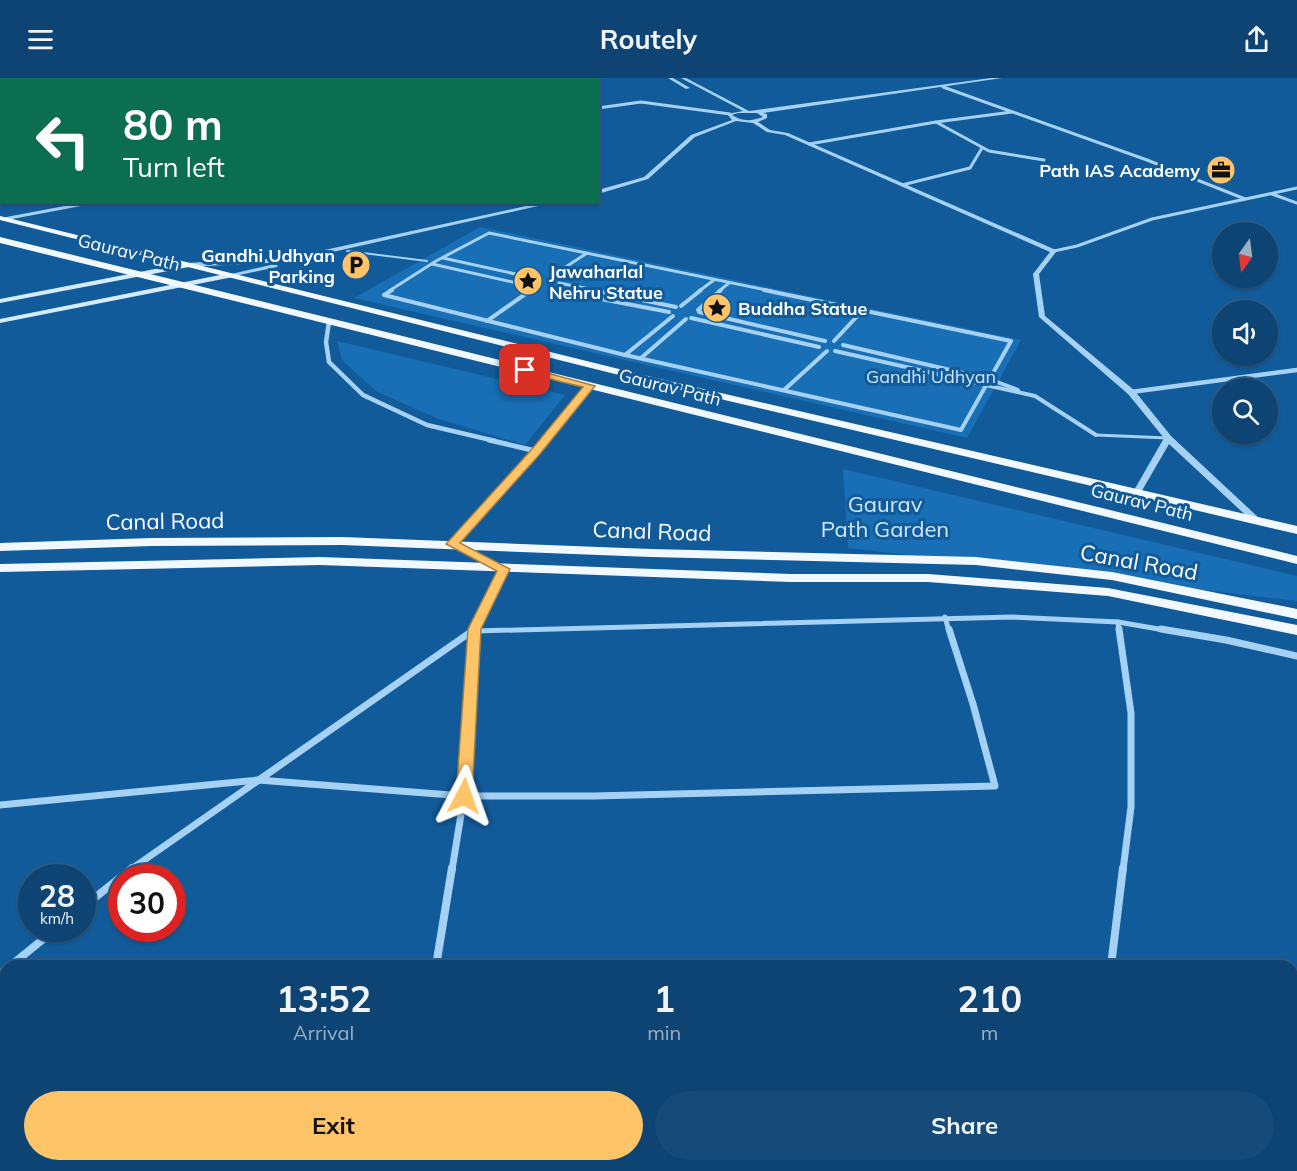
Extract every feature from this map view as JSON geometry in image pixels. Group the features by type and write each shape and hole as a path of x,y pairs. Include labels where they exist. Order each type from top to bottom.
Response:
{"main road":[{"path":"2,218 639,377 1297,530"},
{"name":"Gaurav Path","path":"0,240 1297,560"},
{"path":"0,301 186,265"},
{"path":"0,321 179,283 230,275"},
{"name":"Canal Road","path":"0,547 236,541 453,544 651,553 975,561 1112,576 1297,614"},
{"path":"0,568 320,561 791,578 928,578 1108,592 1297,630"}],"street":[{"path":"670,78 697,93"},
{"path":"683,78 748,111"},
{"path":"600,190 636,178 685,135 731,114 1000,78"},
{"path":"943,87 1245,199"},
{"path":"600,108 641,102 731,114"},
{"path":"600,190 646,178 693,136 736,120 753,121 811,108 819,104"},
{"path":"724,108 736,120"},
{"path":"758,112 770,123"},
{"path":"809,144 936,122 1014,112"},
{"path":"753,121 769,130 786,134 1054,251 1077,246 1152,219 1297,188"},
{"path":"936,122 982,148 1044,160"},
{"path":"778,126 786,129 786,134"},
{"path":"902,185 970,168 982,148"},
{"path":"1271,194 1297,203"},
{"path":"2,218 82,204"},
{"path":"186,265 288,260 545,204"},
{"path":"230,275 487,222 557,204"},
{"path":"489,233 1011,341 961,430 625,355 384,295 443,258 489,233"},
{"path":"1054,251 1036,274 1042,317 1131,392 1168,438 1257,520"},
{"path":"552,276 587,253"},
{"path":"443,258 529,277"},
{"path":"427,261 521,284"},
{"path":"559,283 679,306 714,280"},
{"path":"729,283 699,311 825,341"},
{"path":"549,289 671,314"},
{"path":"487,321 532,290"},
{"path":"834,341 862,311"},
{"path":"625,355 671,314"},
{"path":"641,358 688,318 819,346"},
{"path":"329,322 326,342 329,362 363,395 427,425 536,451"},
{"path":"843,345 988,379 1035,396 1096,435"},
{"path":"784,390 827,351"},
{"path":"835,351 1035,396"},
{"path":"1131,392 1297,370"},
{"path":"437,960 464,796 475,629 504,569 453,544 590,386"},
{"path":"1137,492 1168,438"},
{"path":"0,805 258,780 464,796 594,796 995,786 973,704 945,617"},
{"path":"96,897 139,863 475,629 1012,617 1118,622 1226,640 1297,656"},
{"path":"1112,960 1131,807 1131,713 1118,622"},
{"path":"17,960 40,942"}],"lane":[{"path":"346,251 427,261"},
{"path":"1096,435 1168,438"}],"green space":[{"name":"Gandhi Udhyan","path":"480,227 1021,340 967,438 354,298"},
{"path":"337,341 565,395 525,445 436,418 376,391 342,360"},
{"name":"Gaurav Path Garden","path":"843,469 1297,576 1297,601 848,548"}],"place":[{"name":"Path IAS Academy","path":"1221,170"},
{"name":"Gandhi Udhyan Parking","path":"356,265"},
{"name":"Jawaharlal Nehru Statue","path":"528,281"},
{"name":"Buddha Statue","path":"717,308"}],"route":[{"path":"464,796 475,629 504,569 453,544 590,386 525,370"}]}
